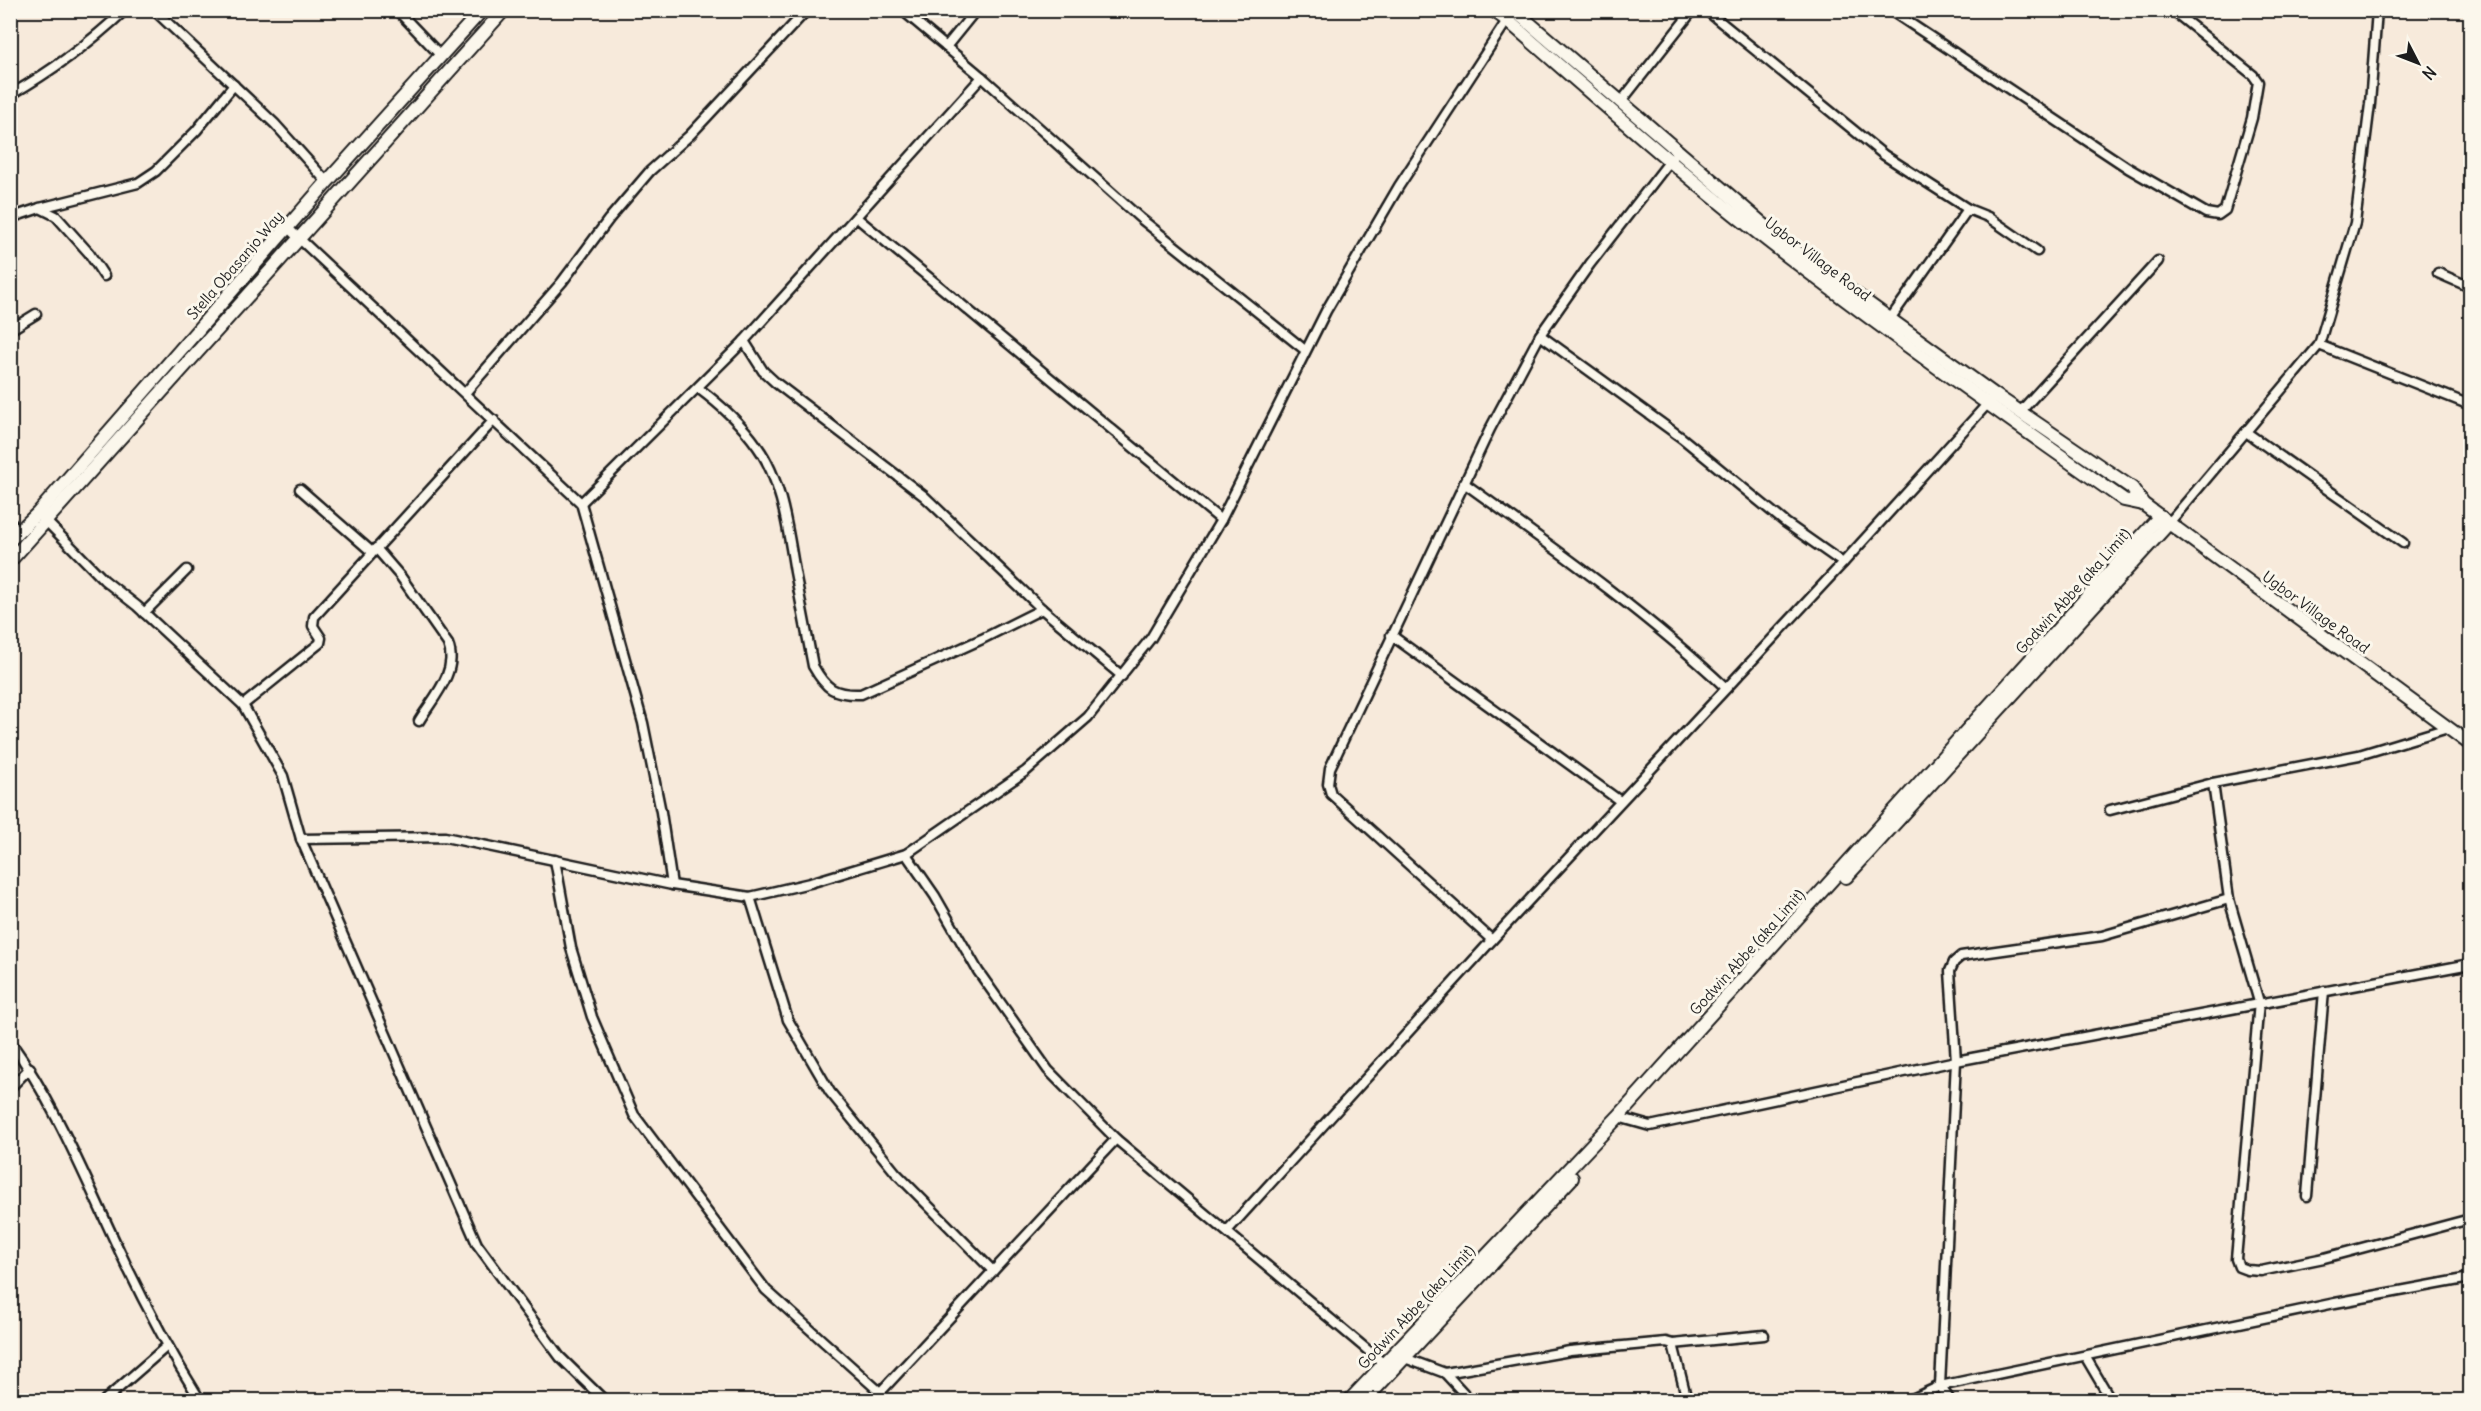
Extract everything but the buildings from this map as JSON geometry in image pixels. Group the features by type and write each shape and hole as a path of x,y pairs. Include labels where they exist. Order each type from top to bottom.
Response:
{"street":[{"path":"10,95 74,54 125,10"},
{"path":"397,10 441,56"},
{"name":"Stella Obasanjo Way","path":"13,531 42,517 327,182 482,10"},
{"path":"10,561 42,517 300,239 504,10"},
{"path":"465,393 562,282 609,219 650,171 690,135 807,10"},
{"path":"902,10 1140,218 1305,350"},
{"path":"946,47 976,10"},
{"name":"Ugbor Village Road","path":"1493,10 1512,14 1620,103 1673,156 1786,244 1890,319 1991,400 2020,412 2132,488 2143,504 2470,744"},
{"path":"1620,103 1693,10"},
{"path":"1706,10 1884,155 1968,209 1989,217 2037,251"},
{"path":"1890,10 2128,168 2206,213 2218,215 2225,210 2252,118 2258,82 2253,75 2172,10"},
{"path":"2165,520 2246,432 2319,345 2355,223 2370,104 2377,10"},
{"path":"160,12 275,124 327,182"},
{"path":"301,839 445,837 672,885 750,897 810,883 906,854 1026,771 1088,717 1151,638 1221,520 1305,350 1400,186 1512,14"},
{"name":"Ugbor Village Road","path":"1512,14 1781,251 1991,400 2124,500 2143,504"},
{"path":"581,503 699,388 981,77"},
{"path":"10,218 138,183 156,171 196,132 234,85"},
{"path":"1492,940 1331,794 1328,784 1330,768 1490,429 1540,335 1590,264 1673,156"},
{"path":"40,208 56,216 89,253 104,276"},
{"path":"1890,319 1968,209"},
{"path":"856,217 1221,520"},
{"path":"288,228 581,503 643,723 661,812 672,885"},
{"path":"2020,412 2158,261"},
{"path":"2438,273 2470,287"},
{"path":"10,330 36,314"},
{"path":"1540,335 1682,438 1805,538 1843,563"},
{"path":"744,340 764,371 776,383 924,496 1042,609 1122,676"},
{"path":"2319,345 2470,405"},
{"path":"699,388 720,404 742,428 758,447 767,465 779,496 813,666 829,688 836,692 861,694 1042,609"},
{"path":"1227,1231 1492,940 1843,563 1991,400"},
{"path":"243,705 320,643 321,638 313,626 314,617 494,420"},
{"path":"2246,432 2403,543"},
{"path":"1464,483 1587,572 1690,654 1726,688"},
{"path":"300,489 374,550 401,577 448,644 452,653 450,670 419,721"},
{"path":"42,517 104,580 144,613 243,705 283,776 301,839 477,1244 560,1357 604,1401"},
{"name":"Godwin Abbe (aka Limit)","path":"1365,1401 1398,1355 1621,1119 2165,520"},
{"path":"144,613 187,570"},
{"path":"1391,635 1620,801"},
{"path":"2110,810 2213,783 2359,755 2448,728"},
{"path":"2213,783 2229,899 2259,1002 2236,1259 2240,1267 2261,1271 2324,1258 2470,1219"},
{"path":"906,854 935,896 978,971 1048,1070 1116,1139 1383,1364"},
{"path":"555,860 571,948 592,1017 634,1115 766,1290 881,1393"},
{"path":"750,897 788,1020 830,1092 896,1173 993,1270"},
{"path":"1950,1401 1940,1386 1956,1061 1950,971 1954,962 1961,956 2102,936 2229,899"},
{"path":"1621,1119 1650,1126 1956,1061 2470,964"},
{"path":"2307,1196 2324,991"},
{"path":"10,1041 30,1068 81,1167 167,1346 200,1401"},
{"path":"10,1088 30,1068"},
{"path":"873,1401 1116,1139"},
{"path":"1910,1401 1940,1386 2470,1278"},
{"path":"1445,1373 1570,1351 1764,1335"},
{"path":"1673,1344 1687,1401"},
{"path":"105,1401 167,1346"},
{"path":"1398,1355 1445,1373 1470,1401"},
{"name":"Godwin Abbe (aka Limit)","path":"1350,1401 1383,1364 1398,1355"},
{"path":"2085,1356 2111,1401"}]}
